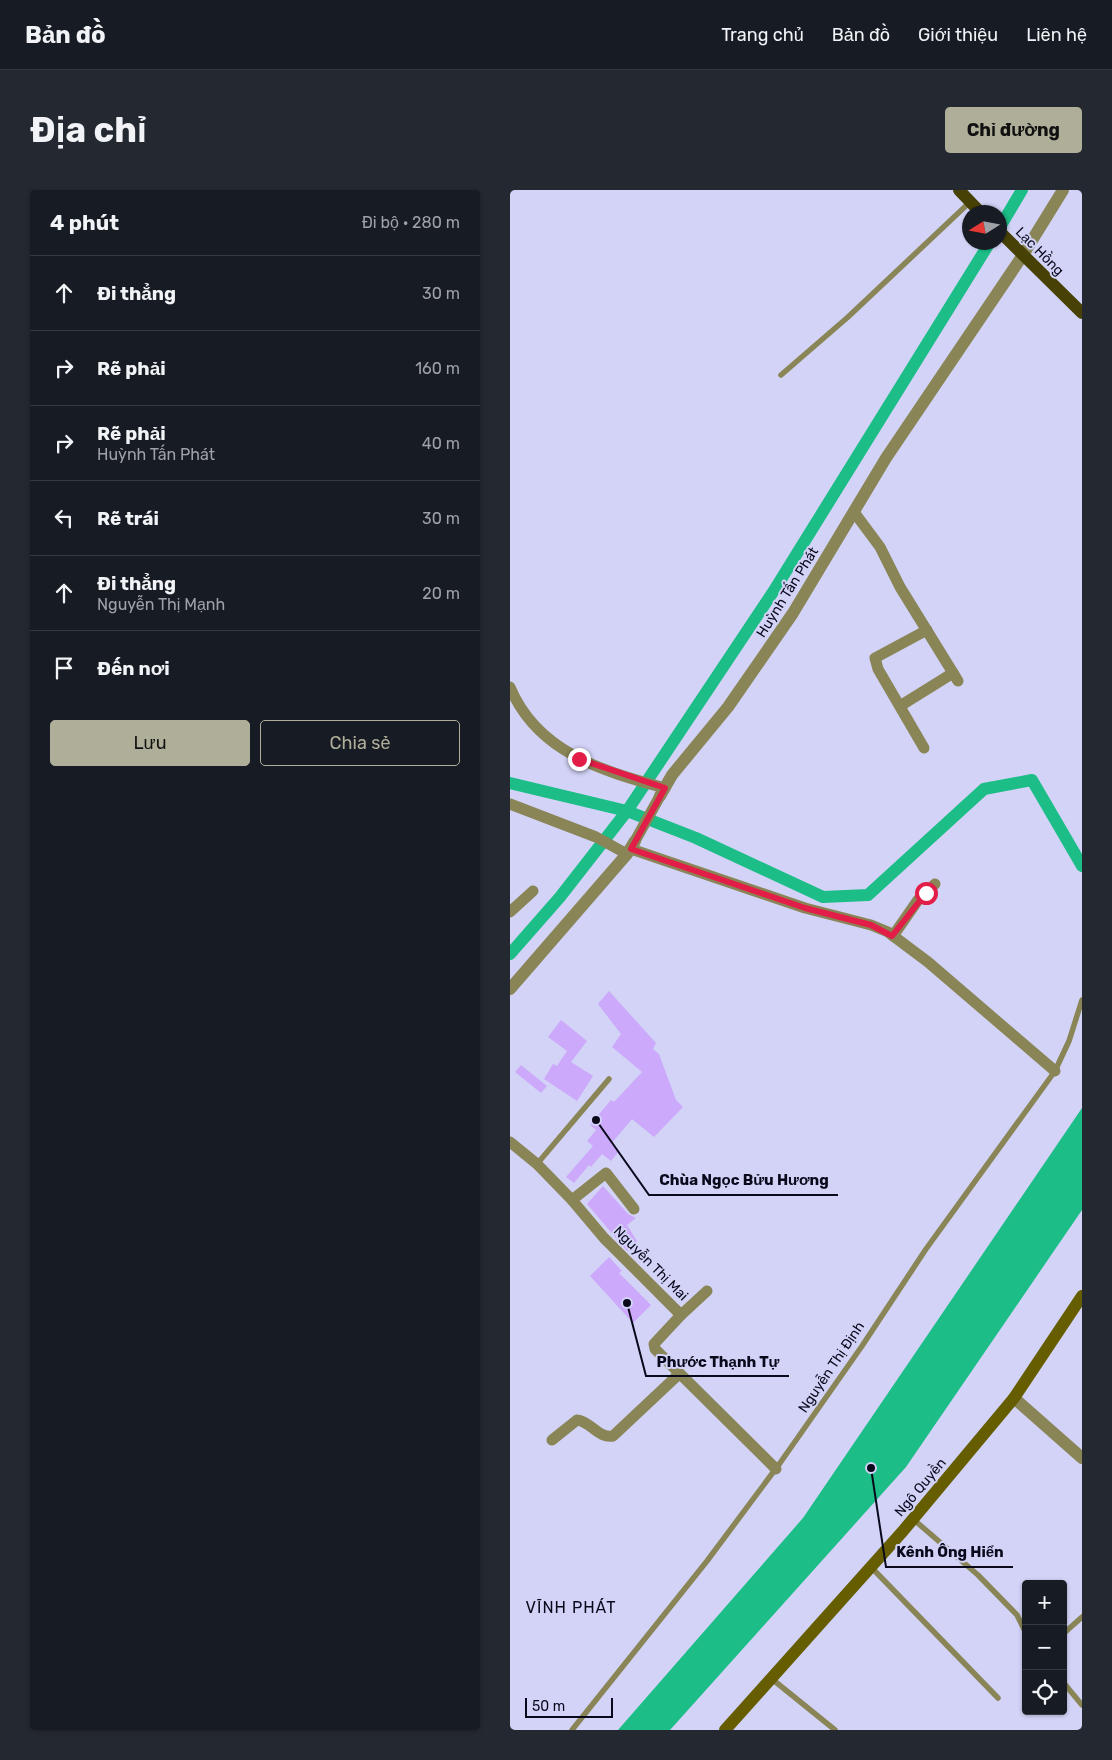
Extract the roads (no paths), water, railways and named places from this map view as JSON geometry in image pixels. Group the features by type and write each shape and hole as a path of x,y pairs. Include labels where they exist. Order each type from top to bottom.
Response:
{"main road":[{"path":"959,190 973,205"},
{"name":"Lạc Hồng","path":"1007,239 1082,313"},
{"name":"Ngô Quyền","path":"725,1730 871,1567 1014,1398 1082,1296"}],"street":[{"name":"Huỳnh Tấn Phát","path":"510,989 628,849 672,775 728,707 794,613 886,458 1023,255 1063,190"},
{"path":"854,512 880,547 900,587 956,677 900,706"},
{"path":"924,748 878,669 875,658 927,630"},
{"path":"510,687 518,706 526,718 556,746 579,759 652,784 662,792"},
{"path":"510,804 628,849 805,908 871,925 892,936 928,962 1055,1070"},
{"path":"892,936 918,900 935,884"},
{"path":"510,912 533,891"},
{"name":"Nguyễn Thị Mai","path":"510,1142 537,1164 572,1200 604,1238 681,1315 654,1344 655,1350 776,1469"},
{"path":"572,1200 606,1173 634,1209"},
{"path":"681,1315 706,1291"},
{"path":"552,1440 577,1420 583,1420 602,1434 609,1437 613,1436 679,1374"},
{"path":"1014,1398 1082,1458"}],"lane":[{"path":"781,375 848,316 970,202"},
{"name":"Nguyễn Thị Định","path":"572,1730 707,1561 776,1469 862,1346 920,1257 1055,1070 1069,1041 1082,1000"},
{"path":"537,1164 609,1079"},
{"path":"912,1519 978,1575 1017,1614 1022,1625"},
{"path":"871,1567 998,1698"},
{"path":"1067,1630 1082,1617"},
{"path":"772,1679 835,1730"},
{"path":"1067,1687 1082,1705"}],"waterway":[{"path":"1007,215 1022,190"},
{"path":"510,954 560,897 627,811 775,589 985,250"},
{"path":"510,783 627,811 696,838 823,897 868,895 984,789 1032,780 1082,866"}],"place":[{"name":"Chùa Ngọc Bửu Hương","path":"596,1120"},
{"name":"Phước Thạnh Tự","path":"627,1303"},
{"name":"Kênh Ông Hiển","path":"871,1468"}],"district":[{"name":"VĨNH PHÁT","path":"571,1607"}]}
